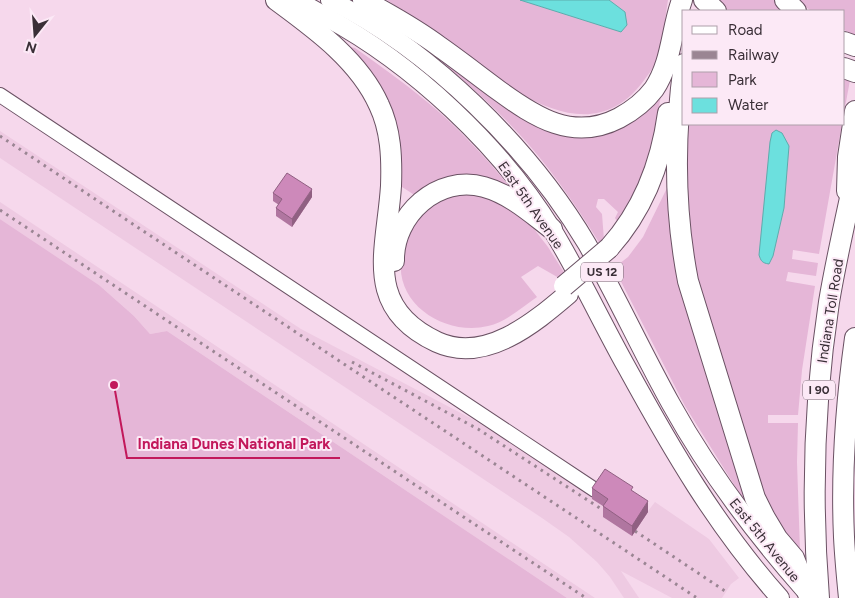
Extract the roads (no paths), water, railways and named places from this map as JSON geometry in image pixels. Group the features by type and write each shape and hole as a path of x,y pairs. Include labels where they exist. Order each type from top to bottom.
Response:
{"highway":[{"path":"276,0 308,23 333,45 352,65 379,104 388,131 391,160 391,188 383,250 386,283 391,300 399,313 413,328 441,344 475,347 505,339 523,328 637,228 660,186 670,154 677,119"},
{"path":"363,0 400,20 432,41 526,110 547,121 565,126 586,128 610,122 640,104 668,91"},
{"path":"683,0 676,17 669,58 662,76 677,119 678,210 682,248 694,305 755,498 764,518 777,538 794,558 814,597"},
{"path":"704,0 715,10"},
{"path":"785,0 795,10"},
{"path":"611,252 629,224 651,183 666,132 668,91 682,67"},
{"path":"845,223 848,157 854,115"},
{"name":"Indiana Toll Road","path":"814,597 816,560 814,494 816,427 821,365 830,302 855,175"},
{"path":"552,229 500,192 482,186 464,185 448,187 430,195 415,207 405,221 397,237 394,252 396,281 408,307 418,318 444,333 473,337 488,334 516,321 566,290"},
{"name":"Indiana Toll Road","path":"848,593 844,536 844,493 850,372 855,338"}],"main road":[{"name":"East 5th Avenue","path":"295,0 341,25 410,72 447,105 504,165 552,229 684,468 719,522 757,572 780,598"},
{"name":"East 5th Avenue","path":"330,0 383,31 419,57 459,90 524,157 586,243 672,405 704,458 776,557 814,597"}],"lane":[{"path":"0,95 595,490"}],"water":[{"path":"520,0 609,0 625,12 627,25 621,32"},
{"path":"776,130 782,133 789,146 784,208 773,256 769,264 762,261 759,255 770,142 772,133"}],"railway":[{"path":"0,136 697,598"},
{"path":"0,210 586,598"},
{"path":"352,362 478,429 606,512"},
{"path":"635,531 725,591"}],"place":[{"name":"Indiana Dunes National Park","path":"114,385"}]}
